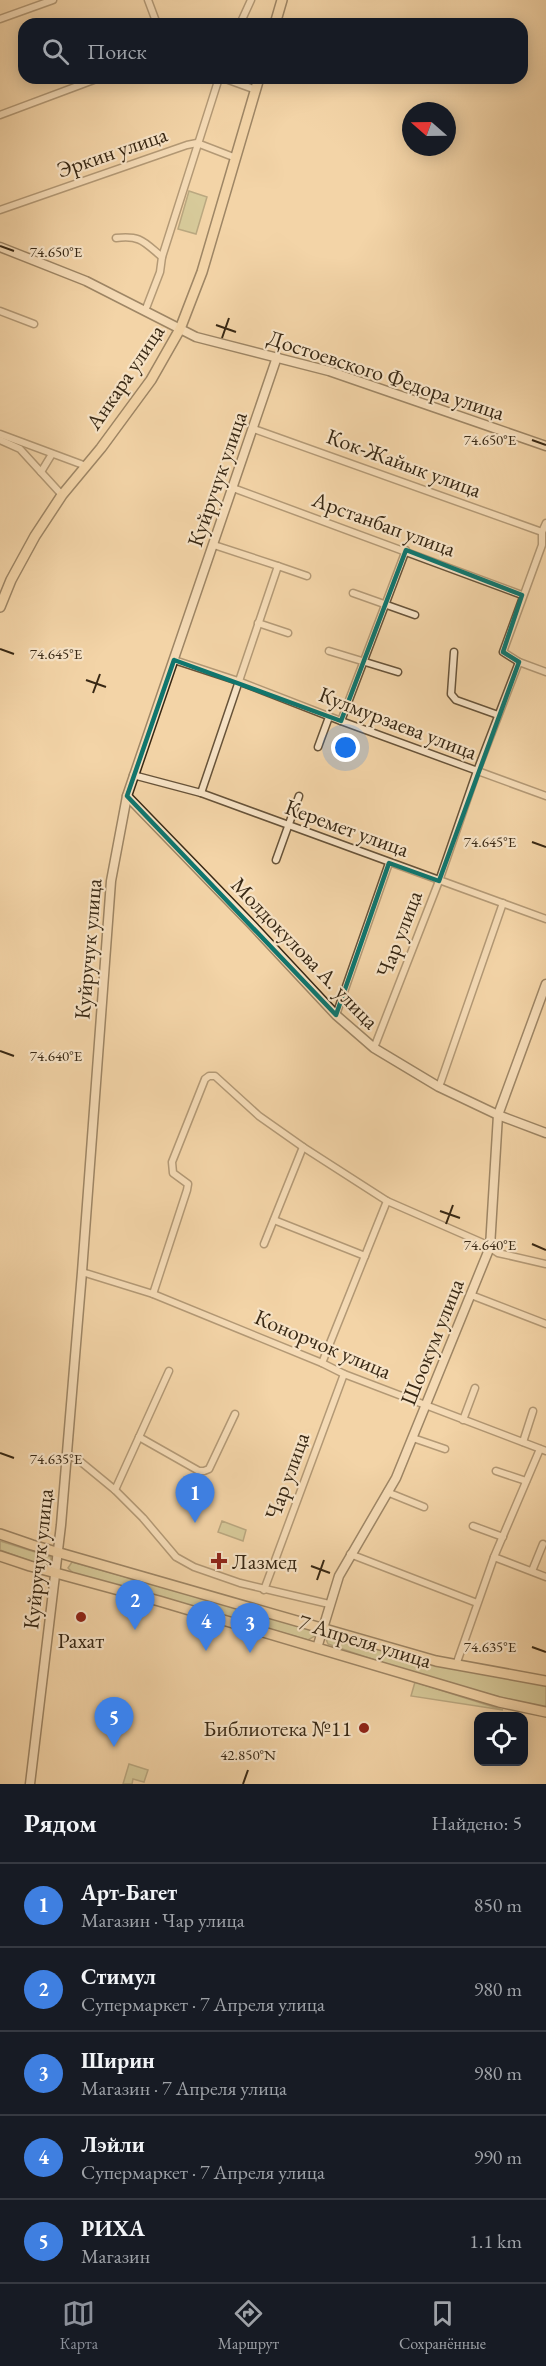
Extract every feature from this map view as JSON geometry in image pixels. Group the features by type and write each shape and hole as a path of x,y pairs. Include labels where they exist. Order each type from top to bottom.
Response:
{"main road":[{"path":"277,18 282,0"},
{"name":"Анкара улица","path":"0,607 22,558 62,495 151,380 180,329 202,272 258,84"},
{"name":"7 Апреля улица","path":"0,1534 456,1665 546,1681"},
{"name":"7 Апреля улица","path":"3,1558 499,1701 546,1712"}],"street":[{"path":"0,19 53,0"},
{"path":"148,0 155,18"},
{"path":"243,18 251,0"},
{"path":"0,115 83,84"},
{"path":"145,311 160,272 162,257 197,143 219,84"},
{"path":"238,84 256,90"},
{"name":"Эркин улица","path":"0,210 197,143 236,158"},
{"path":"116,238 132,236 139,238 162,257"},
{"name":"Достоевского Федора улица","path":"0,247 86,281 180,329 222,345 329,371 546,446"},
{"path":"0,311 34,324"},
{"name":"Куйручук улица","path":"30,1784 56,1573 67,1454 111,881 133,775 277,357"},
{"name":"Кок-Жайык улица","path":"254,429 542,532"},
{"path":"0,434 86,466"},
{"path":"0,440 20,449 62,495"},
{"path":"41,472 52,454"},
{"name":"Арстанбап улица","path":"233,488 406,550 522,595"},
{"path":"546,523 542,532 544,545 522,595 503,652 519,662 546,672"},
{"path":"214,545 308,576"},
{"path":"341,722 406,550"},
{"path":"201,793 278,566"},
{"path":"353,593 416,615"},
{"path":"258,623 288,633"},
{"path":"329,651 398,672"},
{"path":"454,652 451,694 456,700 498,715"},
{"name":"Кулмурзаева улица","path":"174,660 238,681 341,722 546,796"},
{"name":"Чар улица","path":"374,1048 439,881 477,771 519,662"},
{"path":"318,747 329,717"},
{"name":"Керемет улица","path":"133,775 201,793 546,919"},
{"name":"Молдокулова А. улица","path":"127,796 336,1015 374,1048 439,1087 498,1115 546,1133"},
{"path":"276,860 299,796"},
{"path":"336,1015 389,863"},
{"path":"439,1087 503,903"},
{"name":"Шоокум улица","path":"318,1648 339,1576 387,1492 413,1438 490,1247 498,1115 546,984"},
{"path":"153,1294 188,1184 173,1173 172,1162 205,1079 209,1076 214,1076 260,1116 303,1147 387,1201 490,1247 498,1253 546,1264"},
{"path":"264,1244 303,1147"},
{"path":"322,1363 387,1201"},
{"path":"274,1220 365,1256"},
{"name":"Конорчок улица","path":"82,1272 153,1294 344,1374 543,1450"},
{"path":"471,1295 546,1324"},
{"path":"115,1490 169,1371"},
{"name":"Чар улица","path":"264,1590 344,1374"},
{"path":"463,1420 475,1388"},
{"path":"523,1442 534,1411"},
{"path":"140,1437 204,1471 209,1469 235,1413"},
{"path":"413,1438 446,1449"},
{"path":"456,1665 503,1537 526,1481 543,1450"},
{"path":"67,1454 81,1462 115,1490 143,1518 176,1557 194,1567 264,1590 329,1604"},
{"path":"496,1471 526,1481"},
{"path":"387,1492 424,1507"},
{"path":"474,1526 503,1537"},
{"path":"532,1571 543,1544"},
{"path":"350,1554 477,1603"},
{"path":"495,1557 546,1577"}],"highlighted area":[{"path":"406,550 522,595 503,652 519,662 439,881 389,863 336,1015 127,796 174,660 341,721"}],"green space":[{"path":"189,191 207,197 196,234 178,229"},
{"path":"222,1521 246,1530 243,1541 218,1532"},
{"path":"0,1541 51,1557 51,1565 47,1567 0,1550"},
{"path":"72,1562 311,1629 315,1636 308,1640 73,1573 68,1568"},
{"path":"333,1635 441,1666 546,1685 546,1708 436,1679 328,1644 326,1639"},
{"path":"415,1682 503,1710 411,1696"},
{"path":"129,1764 148,1770 144,1782 133,1779 132,1784 123,1784"}],"place":[{"name":"Арт-Багет","path":"195,1523"},
{"name":"Лазмед","path":"219,1561"},
{"name":"Рахат","path":"81,1617"},
{"name":"Стимул","path":"135,1630"},
{"name":"Лэйли","path":"206,1651"},
{"name":"Ширин","path":"250,1653"},
{"name":"Библиотека №11","path":"364,1728"},
{"name":"РИХА","path":"114,1747"}]}
